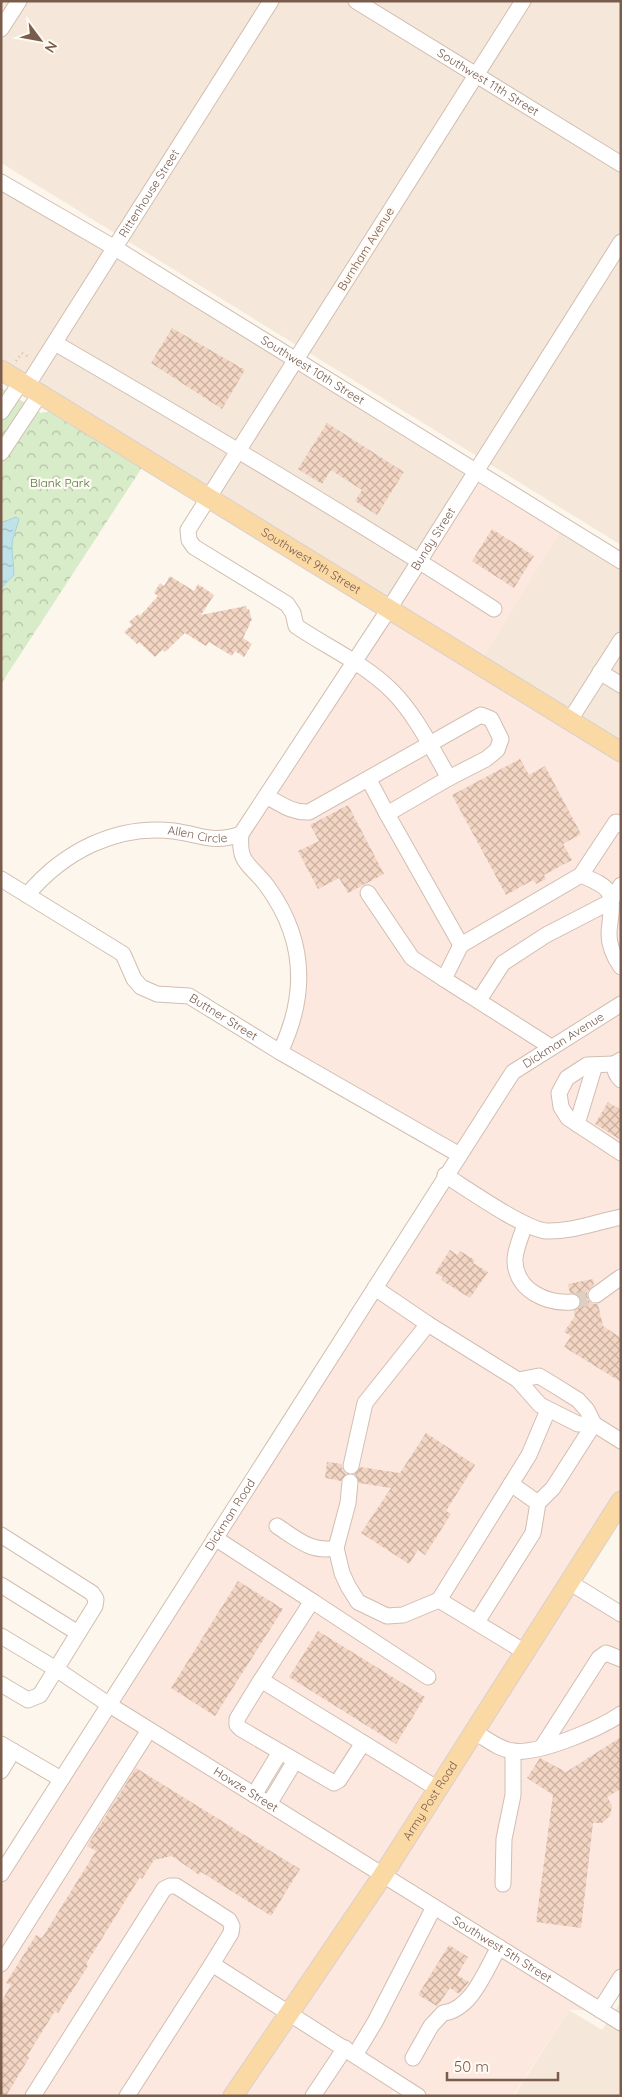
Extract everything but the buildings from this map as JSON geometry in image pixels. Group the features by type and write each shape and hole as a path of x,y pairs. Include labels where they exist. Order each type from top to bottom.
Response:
{"main road":[{"name":"Southwest 9th Street","path":"1,370 621,752"},
{"name":"Army Post Road","path":"233,2096 383,1875 621,1501"}],"street":[{"path":"1,29 19,1"},
{"name":"Rittenhouse Street","path":"29,387 271,1"},
{"name":"Southwest 11th Street","path":"356,1 621,164"},
{"name":"Burnham Avenue","path":"355,662 296,626 287,604 194,547 189,540 188,530 523,1"},
{"name":"Southwest 10th Street","path":"1,182 115,248 621,561"},
{"name":"Bundy Street","path":"242,834 389,609 621,242"},
{"path":"55,343 239,451 494,609"},
{"path":"1,412 29,387"},
{"path":"1,453 29,387"},
{"path":"570,720 621,640"},
{"path":"355,662 392,691 429,744 449,778"},
{"path":"600,672 621,684"},
{"path":"266,796 289,809 298,812 309,812 369,780 481,715 491,719 501,739 497,750 486,759 387,814"},
{"path":"369,780 461,945"},
{"path":"444,979 461,945 581,875 616,822 621,825"},
{"name":"Allen Circle","path":"27,895 38,881 64,859 78,850 109,837 125,833 158,830 175,831 215,840 242,834 240,848 243,859 266,884 283,911 298,955 298,1002 290,1032 280,1052"},
{"path":"581,875 598,883 608,892 610,902 609,936 613,955 621,967"},
{"name":"Buttner Street","path":"1,879 123,954 134,979 142,987 157,994 189,996 280,1052 458,1154"},
{"path":"479,1000 503,963 546,935 610,902 621,885"},
{"path":"368,893 412,958 550,1047"},
{"name":"Dickman Avenue","path":"458,1154 514,1072 550,1047 621,1004"},
{"path":"621,1080 616,1075 618,1062 587,1065 567,1078 559,1093 561,1107 568,1118 621,1153"},
{"path":"577,1124 595,1064"},
{"name":"Dickman Road","path":"1,1874 375,1288 458,1154"},
{"path":"445,1175 525,1224 545,1231 581,1227 621,1217"},
{"path":"525,1224 514,1260 522,1282 533,1292 550,1302 572,1302"},
{"path":"596,1294 621,1277"},
{"path":"375,1288 428,1324 518,1380 540,1406 578,1424 594,1424 621,1441"},
{"path":"350,1466 366,1403 428,1324"},
{"path":"518,1380 539,1376 554,1384 578,1400 588,1410 594,1424"},
{"path":"350,1482 348,1503 336,1548 348,1586 358,1602 373,1610 387,1616 403,1615 439,1600 529,1455 548,1410"},
{"path":"477,1622 534,1533 538,1503 553,1488 594,1424"},
{"path":"511,1484 538,1503"},
{"path":"277,1526 306,1545 322,1551 336,1548"},
{"path":"1,1535 92,1593 96,1599 95,1606 40,1695 28,1700 1,1684"},
{"path":"215,1538 428,1677"},
{"path":"569,1582 621,1614"},
{"path":"1,1585 78,1632"},
{"path":"439,1600 525,1652"},
{"path":"312,1602 261,1680 237,1720 237,1725 334,1783 339,1780 363,1743"},
{"name":"Howze Street","path":"1,1636 383,1875"},
{"path":"542,1746 599,1658 606,1654 621,1659"},
{"path":"261,1680 438,1789"},
{"path":"474,1732 503,1748 513,1751 572,1739 621,1714"},
{"path":"1,1964 149,1730"},
{"path":"1,1771 7,1748 61,1779"},
{"path":"503,1884 504,1839 513,1795 513,1751"},
{"path":"254,1795 280,1752"},
{"path":"269,1804 295,1761"},
{"name":"Southwest 5th Street","path":"383,1875 621,2023"},
{"path":"33,2096 164,1889 176,1886 229,1920 232,1926 231,1932 127,2096"},
{"path":"313,2096 376,2022 434,1906"},
{"path":"413,2058 431,2026 443,2013 452,2012 466,2001 499,1947"},
{"path":"212,1964 418,2096"},
{"path":"600,2010 621,1977"}],"path":[{"path":"17,359 22,352 34,360"}],"shaded area":[{"path":"1,1 621,1 621,545 1,163"},
{"path":"1,182 621,561 621,752 1,370"},
{"path":"476,471 564,526 479,664 621,752 621,1501 569,1582 621,1614 621,1976 600,2010 569,2010 513,2096 418,2096 398,2083 390,2096 1,2096 1,1874 458,1154 280,1052 290,1032 294,940 240,848"},
{"path":"621,2002 621,2096 514,2096 569,2010 602,2030"}],"green space":[{"name":"Blank Park","path":"1,388 41,413 51,411 143,466 1,684"}],"water":[{"path":"16,517 19,519 12,542 14,575 1,588 1,523"}],"tunnel":[{"path":"572,1302 596,1295"}]}
